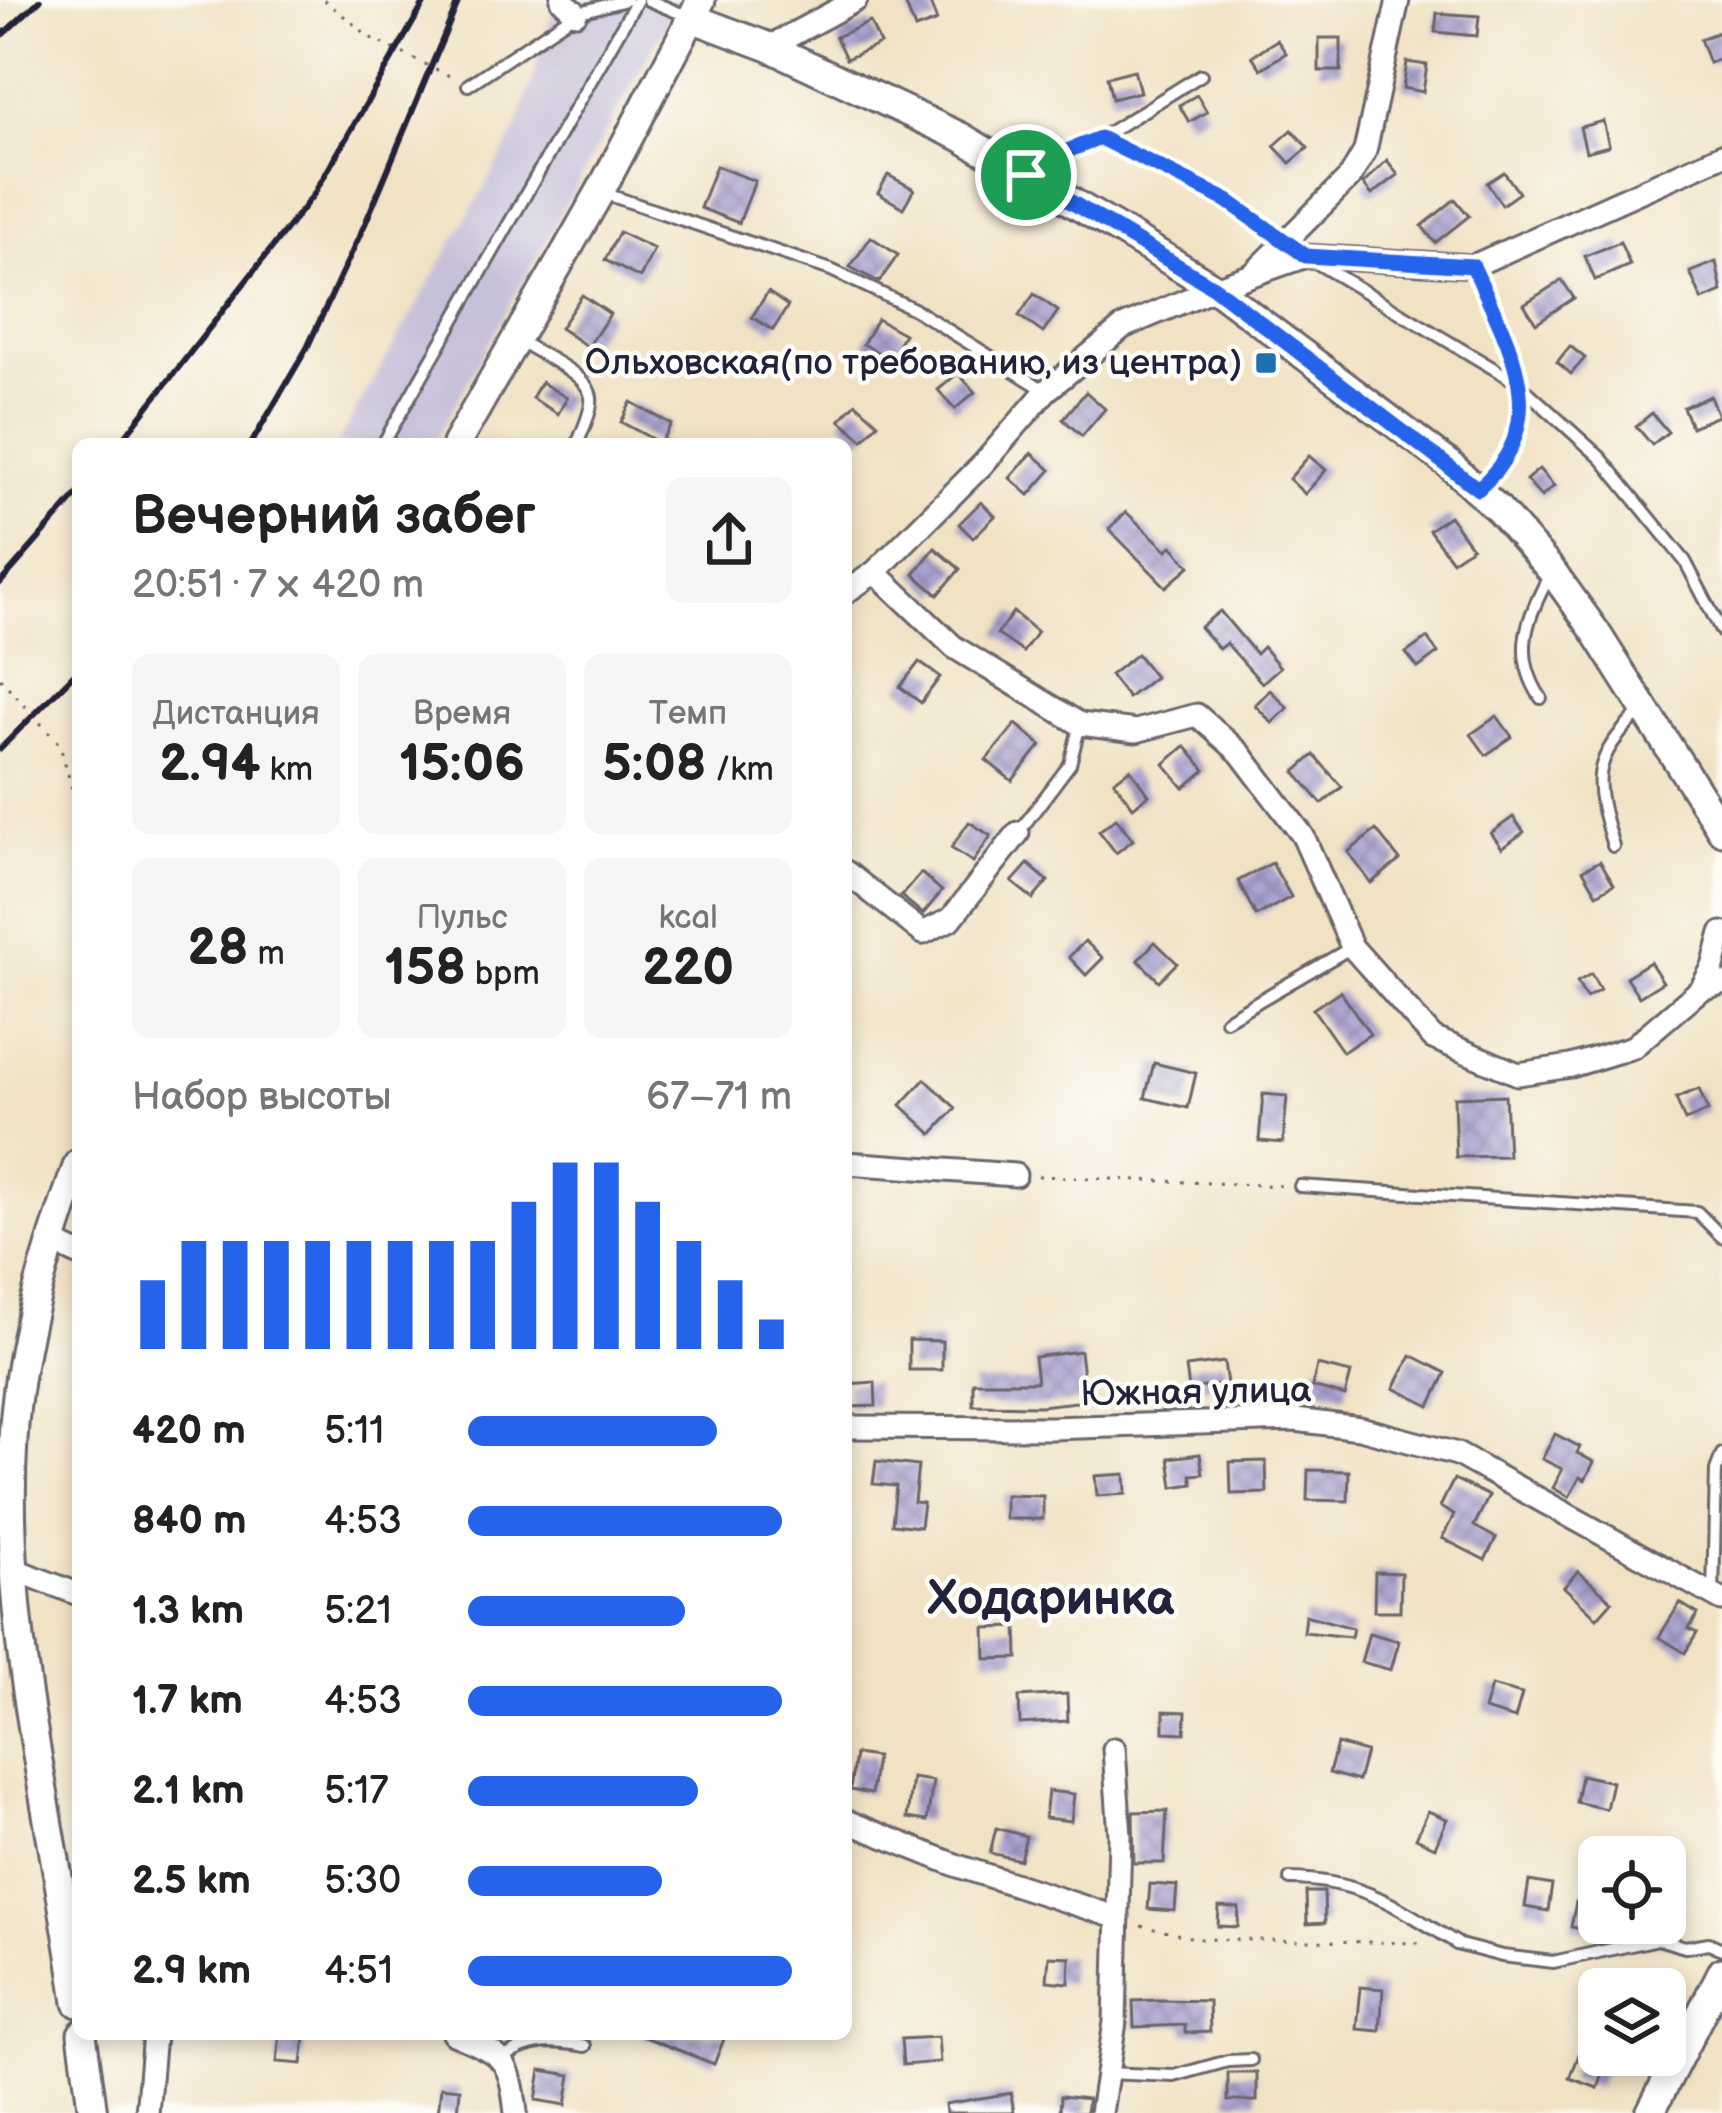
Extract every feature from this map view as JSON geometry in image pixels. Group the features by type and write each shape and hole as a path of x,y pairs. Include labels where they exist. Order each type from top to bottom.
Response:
{"street":[{"path":"769,47 856,0"},
{"path":"1253,274 1350,176 1365,151 1398,0"},
{"path":"459,438 600,192 697,9 962,137 1215,288 1478,489 1552,571 1722,831"},
{"path":"852,588 875,572 982,464 1046,391 1124,327 1306,256 1473,266 1722,155"},
{"path":"875,572 954,646 1080,724 1136,731 1197,715 1240,753 1303,836 1352,947 1433,1037 1518,1074 1571,1066 1633,1047 1712,986 1722,933"},
{"path":"852,877 923,933 951,920 1018,832"},
{"path":"852,1163 1015,1175"},
{"path":"72,1181 51,1241 21,1364 13,1441 13,1569 29,1713 68,1871 72,1925"},
{"path":"51,1241 72,1251"},
{"name":"Южная улица","path":"852,1427 1072,1428 1295,1420 1360,1428 1457,1454 1718,1597"},
{"path":"13,1569 72,1592"},
{"path":"1102,2113 1115,2022 1120,1836 1114,1749"},
{"path":"852,1823 958,1866 1118,1918"},
{"path":"1650,2113 1722,1972"},
{"path":"83,2040 93,2113"},
{"path":"147,2113 153,2040"},
{"path":"466,2040 503,2058 511,2070 516,2113"}],"lane":[{"path":"468,86 569,6 626,0"},
{"path":"386,438 637,0"},
{"path":"648,0 697,9"},
{"path":"1026,175 1057,155 1100,138 1201,75"},
{"path":"1100,138 1228,201 1306,256 1518,382 1601,458 1629,492 1685,561 1722,632"},
{"path":"600,192 831,269 914,309 1046,391"},
{"path":"1473,266 1501,326 1518,382 1522,421 1516,443 1478,489"},
{"path":"515,338 533,353 565,366 589,390 592,400 580,438"},
{"path":"1541,698 1523,641 1527,618 1552,571"},
{"path":"1613,846 1599,799 1599,776 1610,742 1643,708"},
{"path":"1018,832 1070,764 1080,724"},
{"path":"1226,1020 1352,947"},
{"path":"1300,1186 1697,1212 1722,1237"},
{"path":"1718,1597 1716,1470 1722,1454"},
{"path":"1290,1879 1324,1880 1367,1890 1456,1944 1502,1956 1553,1962 1658,1939 1685,1947 1709,1943 1722,1949"},
{"path":"503,2058 526,2043 585,2046"},
{"path":"1107,2073 1174,2076 1228,2061 1251,2060"}],"path":[{"path":"324,0 371,38 468,86"},
{"path":"0,678 60,745 72,780"},
{"path":"1015,1175 1300,1186"},
{"path":"1118,1918 1156,1932 1199,1939 1456,1944"}],"shaded area":[{"path":"556,0 679,0 436,438 340,438 517,130"}],"building":[{"path":"929,0 937,21 915,29 906,5"},
{"path":"1437,13 1479,16 1477,36 1435,32"},
{"path":"870,22 880,44 846,59 836,37"},
{"path":"1722,31 1722,58 1709,63 1700,39"},
{"path":"1319,38 1341,38 1341,71 1319,71"},
{"path":"1277,40 1286,53 1261,69 1252,56"},
{"path":"1407,62 1427,65 1423,92 1403,88"},
{"path":"1134,70 1140,92 1112,99 1107,77"},
{"path":"1197,95 1207,112 1189,122 1179,105"},
{"path":"1603,121 1609,146 1586,152 1580,127"},
{"path":"1292,130 1308,148 1290,163 1274,146"},
{"path":"1387,160 1398,175 1372,195 1363,184"},
{"path":"716,166 755,181 739,223 700,208"},
{"path":"1504,172 1519,193 1502,205 1487,183"},
{"path":"888,175 914,189 903,208 878,193"},
{"path":"1455,199 1469,216 1435,243 1422,226"},
{"path":"619,232 654,249 640,278 605,260"},
{"path":"871,237 898,255 879,282 850,267"},
{"path":"1620,242 1630,265 1595,280 1585,256"},
{"path":"1716,262 1722,292 1702,300 1690,272"},
{"path":"1562,280 1574,298 1536,323 1524,304"},
{"path":"768,292 788,306 773,330 752,317"},
{"path":"1034,294 1058,311 1043,333 1019,316"},
{"path":"582,295 610,314 588,347 560,328"},
{"path":"877,319 904,334 890,359 863,344"},
{"path":"1570,346 1585,358 1571,374 1557,362"},
{"path":"958,373 975,392 955,409 938,390"},
{"path":"541,382 567,398 558,414 532,398"},
{"path":"1086,392 1105,409 1082,436 1063,419"},
{"path":"1710,396 1718,416 1691,427 1683,407"},
{"path":"631,402 671,424 663,438 651,438 621,422"},
{"path":"856,403 878,423 863,440 840,420"},
{"path":"1652,413 1668,432 1652,445 1636,426"},
{"path":"1032,453 1051,470 1029,495 1010,478"},
{"path":"1309,456 1326,470 1305,494 1289,479"},
{"path":"1539,469 1554,486 1541,497 1526,480"},
{"path":"981,502 995,516 973,538 959,524"},
{"path":"1126,512 1167,550 1172,546 1190,566 1166,587 1109,529"},
{"path":"1449,516 1472,547 1452,561 1429,530"},
{"path":"935,548 960,569 938,595 914,574"},
{"path":"1220,611 1256,654 1263,647 1280,667 1262,683 1226,643 1219,649 1200,627"},
{"path":"1013,612 1037,632 1023,652 997,634"},
{"path":"1427,638 1438,653 1418,668 1406,653"},
{"path":"1137,654 1155,677 1128,698 1110,675"},
{"path":"919,662 940,677 921,703 900,687"},
{"path":"1270,690 1288,708 1272,723 1255,705"},
{"path":"1497,716 1512,737 1486,755 1471,734"},
{"path":"1016,724 1041,745 1012,781 986,760"},
{"path":"1185,746 1205,770 1184,788 1164,764"},
{"path":"1314,755 1342,787 1322,804 1295,772"},
{"path":"1130,769 1149,795 1133,807 1114,781"},
{"path":"1513,817 1524,832 1502,848 1491,833"},
{"path":"1116,818 1133,840 1116,853 1099,831"},
{"path":"969,822 991,836 973,862 951,848"},
{"path":"1376,830 1400,860 1371,883 1348,852"},
{"path":"1600,861 1614,884 1597,894 1583,870"},
{"path":"1272,863 1291,897 1256,916 1238,881"},
{"path":"1028,864 1048,881 1033,899 1012,882"},
{"path":"921,873 942,891 923,914 901,896"},
{"path":"1085,941 1103,958 1086,975 1069,957"},
{"path":"1155,942 1177,963 1159,981 1138,960"},
{"path":"1650,962 1663,982 1639,997 1626,977"},
{"path":"1591,974 1600,990 1586,998 1577,982"},
{"path":"1340,991 1370,1034 1343,1052 1313,1009"},
{"path":"1154,1063 1196,1073 1188,1108 1145,1098"},
{"path":"925,1079 956,1108 932,1134 901,1105"},
{"path":"1699,1089 1708,1111 1685,1121 1676,1098"},
{"path":"1263,1094 1287,1096 1283,1143 1259,1141"},
{"path":"1505,1095 1508,1156 1456,1157 1454,1097"},
{"path":"909,1340 942,1341 942,1370 909,1370"},
{"path":"1080,1351 1086,1401 973,1405 973,1382 1037,1382 1034,1357"},
{"path":"1411,1355 1446,1373 1430,1406 1394,1388"},
{"path":"1224,1362 1227,1384 1189,1389 1186,1367"},
{"path":"1317,1365 1351,1373 1345,1396 1312,1387"},
{"path":"875,1382 876,1406 852,1407 852,1384"},
{"path":"1555,1434 1580,1447 1577,1453 1594,1462 1569,1497 1553,1488 1562,1469 1542,1459"},
{"path":"1200,1454 1203,1474 1191,1475 1193,1484 1173,1487 1169,1458"},
{"path":"876,1461 918,1466 914,1502 923,1503 920,1527 892,1524 896,1486 873,1484"},
{"path":"1266,1461 1267,1493 1231,1494 1230,1462"},
{"path":"1308,1470 1349,1471 1348,1501 1307,1500"},
{"path":"1125,1474 1126,1494 1097,1496 1095,1476"},
{"path":"1454,1479 1489,1496 1474,1526 1496,1538 1485,1560 1442,1538 1454,1515 1440,1507"},
{"path":"1005,1495 1043,1496 1043,1519 1005,1519"},
{"path":"1578,1571 1612,1601 1597,1618 1564,1587"},
{"path":"1375,1572 1401,1573 1400,1611 1374,1611"},
{"path":"1680,1603 1698,1614 1689,1629 1697,1633 1685,1653 1659,1637"},
{"path":"1305,1615 1353,1628 1351,1637 1303,1632"},
{"path":"1017,1627 1018,1658 986,1659 985,1628"},
{"path":"1369,1633 1399,1641 1391,1670 1361,1662"},
{"path":"1491,1686 1522,1694 1515,1719 1484,1710"},
{"path":"1067,1694 1068,1721 1020,1724 1019,1697"},
{"path":"1164,1711 1186,1712 1185,1733 1164,1732"},
{"path":"1337,1744 1366,1752 1358,1781 1329,1773"},
{"path":"855,1754 876,1757 871,1794 852,1790"},
{"path":"1581,1775 1612,1782 1606,1809 1576,1802"},
{"path":"912,1778 933,1781 927,1821 907,1818"},
{"path":"1048,1791 1074,1794 1071,1821 1045,1818"},
{"path":"1167,1811 1164,1863 1134,1863 1133,1812"},
{"path":"1428,1811 1447,1819 1435,1847 1416,1838"},
{"path":"996,1828 1026,1836 1020,1860 990,1853"},
{"path":"1529,1881 1552,1885 1548,1911 1525,1907"},
{"path":"1150,1884 1177,1886 1175,1911 1148,1909"},
{"path":"1306,1892 1324,1892 1325,1923 1307,1924"},
{"path":"1576,1902 1578,1902 1578,1928 1571,1927"},
{"path":"1219,1907 1239,1908 1238,1927 1218,1926"},
{"path":"1049,1956 1070,1957 1069,1983 1047,1981"},
{"path":"1361,1987 1383,1989 1380,2031 1357,2029"},
{"path":"1133,2001 1209,2001 1210,2032 1185,2033 1185,2025 1134,2027"},
{"path":"938,2037 940,2062 903,2065 901,2039"},
{"path":"279,2040 305,2040 302,2064 277,2062"},
{"path":"652,2040 724,2040 714,2064"},
{"path":"1578,2057 1578,2076 1602,2076 1598,2088 1570,2078"},
{"path":"541,2070 571,2075 566,2105 536,2100"},
{"path":"1228,2073 1257,2073 1257,2101 1228,2101"},
{"path":"441,2087 460,2089 458,2113 438,2113"},
{"path":"1011,2093 1014,2113 946,2113 945,2104"},
{"path":"1061,2096 1088,2099 1086,2113 1060,2113"}],"railway":[{"path":"0,37 40,0"},
{"path":"124,438 314,194 426,0"},
{"path":"254,438 307,348 365,224 459,0"},
{"path":"0,583 72,501"},
{"path":"0,749 72,676"}],"place":[{"name":"Ольховская(по требованию, из центра)","path":"1266,363"}],"district":[{"name":"Ходаринка","path":"1051,1599"}],"route":[{"path":"1100,138 1228,201 1306,256 1473,266 1515,370 1522,409 1516,443 1478,489 1215,288 1026,175 1057,155 1100,138"}]}
